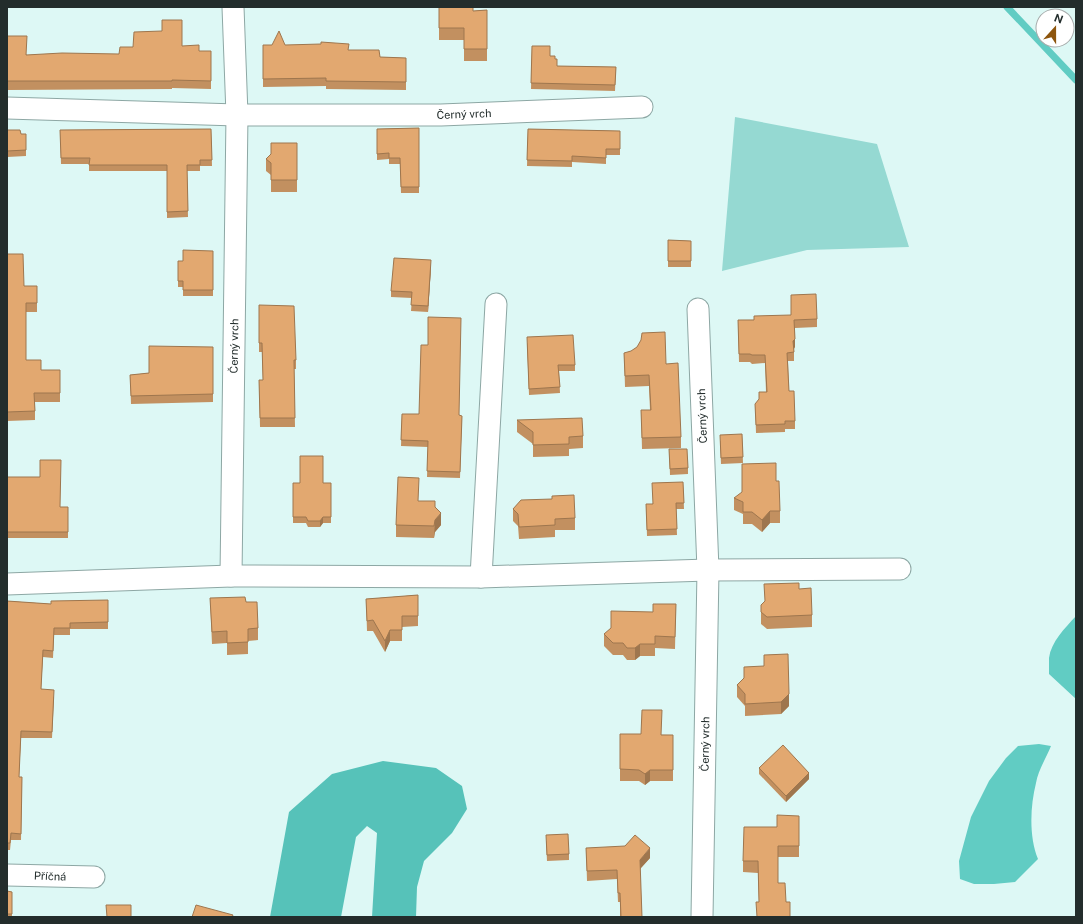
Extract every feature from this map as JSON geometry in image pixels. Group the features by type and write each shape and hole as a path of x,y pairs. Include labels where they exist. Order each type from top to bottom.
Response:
{"street":[{"name":"Černý vrch","path":"231,576 237,115 233,7"},
{"name":"Černý vrch","path":"7,108 237,115 441,115 642,107"},
{"path":"481,577 496,304"},
{"name":"Černý vrch","path":"698,309 708,570 702,917"},
{"path":"7,584 231,576 481,577 708,570 900,569"},
{"name":"Příčná","path":"7,875 94,878"}],"shaded area":[{"path":"735,117 877,144 909,247 807,250 722,271"},
{"path":"1076,616 1076,699 1049,674 1049,658 1053,646 1063,630"},
{"path":"1039,744 1051,746 1038,774 1034,792 1031,822 1033,841 1038,859 1015,882 974,884 960,879 959,861 971,817 989,781 1006,758 1018,746"},
{"path":"383,761 436,768 462,786 467,809 452,833 424,861 417,887 416,917 372,917 377,833 367,826 356,837 341,917 270,917 289,812 332,774"}],"building":[{"path":"439,7 473,7 473,11 487,10 487,49 464,49 464,28 439,28"},
{"path":"162,20 182,20 182,46 199,45 199,51 211,51 211,81 7,81 7,36 27,36 26,55 62,53 119,54 120,47 133,47 134,32 162,31"},
{"path":"279,31 285,45 321,44 321,42 349,44 348,50 379,50 380,57 406,58 406,82 326,81 326,78 263,79 263,45 272,45"},
{"path":"532,46 550,46 550,56 555,56 555,59 557,59 557,66 616,67 615,85 531,83"},
{"path":"419,128 419,187 401,187 400,158 389,158 389,153 377,154 377,129"},
{"path":"211,129 212,160 200,160 200,165 187,165 188,211 167,212 167,165 89,165 90,158 61,158 60,130"},
{"path":"528,129 620,131 620,149 606,149 606,158 572,156 572,161 527,160"},
{"path":"7,130 20,130 21,134 26,134 26,150 7,151"},
{"path":"271,143 297,143 297,180 271,180 271,163 266,159 271,154"},
{"path":"668,240 691,241 691,261 668,261"},
{"path":"183,250 213,251 213,290 183,290 183,281 178,281 178,261 183,261"},
{"path":"7,254 23,254 24,286 37,286 37,303 26,303 26,360 41,360 41,370 60,370 60,393 34,393 35,411 7,412"},
{"path":"394,258 431,260 428,306 411,305 412,292 391,291"},
{"path":"816,294 817,319 794,320 794,352 787,353 789,391 794,391 795,421 785,421 785,424 756,425 755,404 759,399 759,392 767,392 765,355 739,354 738,320 754,320 754,316 791,315 791,295"},
{"path":"259,305 294,306 296,360 294,360 295,418 260,418 259,380 263,380 262,343 259,343"},
{"path":"428,317 461,318 459,415 462,416 460,472 427,471 428,441 401,440 402,414 419,414 421,345 428,345"},
{"path":"665,332 666,364 678,363 681,437 642,438 641,410 651,410 649,375 625,376 624,353 637,347 641,340 642,333"},
{"path":"573,335 575,365 558,365 560,387 529,389 527,337"},
{"path":"149,346 213,347 213,394 131,396 130,375 149,373"},
{"path":"582,418 583,436 569,437 569,444 533,445 533,432 517,420"},
{"path":"742,434 743,457 721,458 720,435"},
{"path":"669,449 687,449 688,468 670,469"},
{"path":"300,456 323,456 323,483 331,483 331,517 323,517 320,521 308,521 306,517 293,517 293,483 300,483"},
{"path":"40,460 61,460 60,507 68,507 68,532 7,532 7,477 40,477"},
{"path":"776,463 776,481 779,481 780,511 770,511 762,520 752,512 743,512 743,502 734,498 742,492 742,464"},
{"path":"398,477 419,478 418,501 435,501 435,507 441,513 435,520 434,526 396,525"},
{"path":"683,482 684,503 676,503 677,529 647,530 646,504 653,504 652,483"},
{"path":"574,495 575,518 555,519 555,525 519,527 518,514 513,509 521,500 552,499 552,496"},
{"path":"799,583 799,589 811,588 812,615 767,617 761,612 761,605 765,601 764,584"},
{"path":"418,595 418,616 402,616 402,630 390,630 385,641 373,620 367,621 366,599"},
{"path":"245,597 246,602 257,602 258,628 248,629 248,642 227,643 227,631 212,632 210,598"},
{"path":"108,600 108,622 70,623 70,628 54,628 53,651 43,650 41,689 54,690 52,732 21,731 19,777 22,777 21,834 11,833 10,843 7,843 7,601 51,604 51,601"},
{"path":"653,604 676,604 675,637 655,636 655,644 640,644 635,648 627,648 623,643 613,643 604,634 611,628 611,611 653,612"},
{"path":"788,654 789,694 781,702 745,704 745,694 737,685 744,678 744,667 764,666 764,655"},
{"path":"642,710 662,710 661,735 673,735 673,770 650,770 645,774 639,770 620,769 620,734 641,734"},
{"path":"783,745 809,773 786,796 759,768"},
{"path":"777,815 799,816 799,846 778,846 778,883 785,883 786,902 790,902 790,917 757,917 756,902 759,902 758,861 743,861 744,827 777,827"},
{"path":"568,834 569,854 547,855 546,835"},
{"path":"635,835 650,848 640,860 642,917 621,917 617,870 587,871 586,848 625,846"},
{"path":"7,891 12,892 12,914 7,914"},
{"path":"106,905 131,905 131,917 107,917"},
{"path":"196,905 233,915 232,917 192,917"}],"waterway":[{"path":"1007,7 1076,80"}]}
